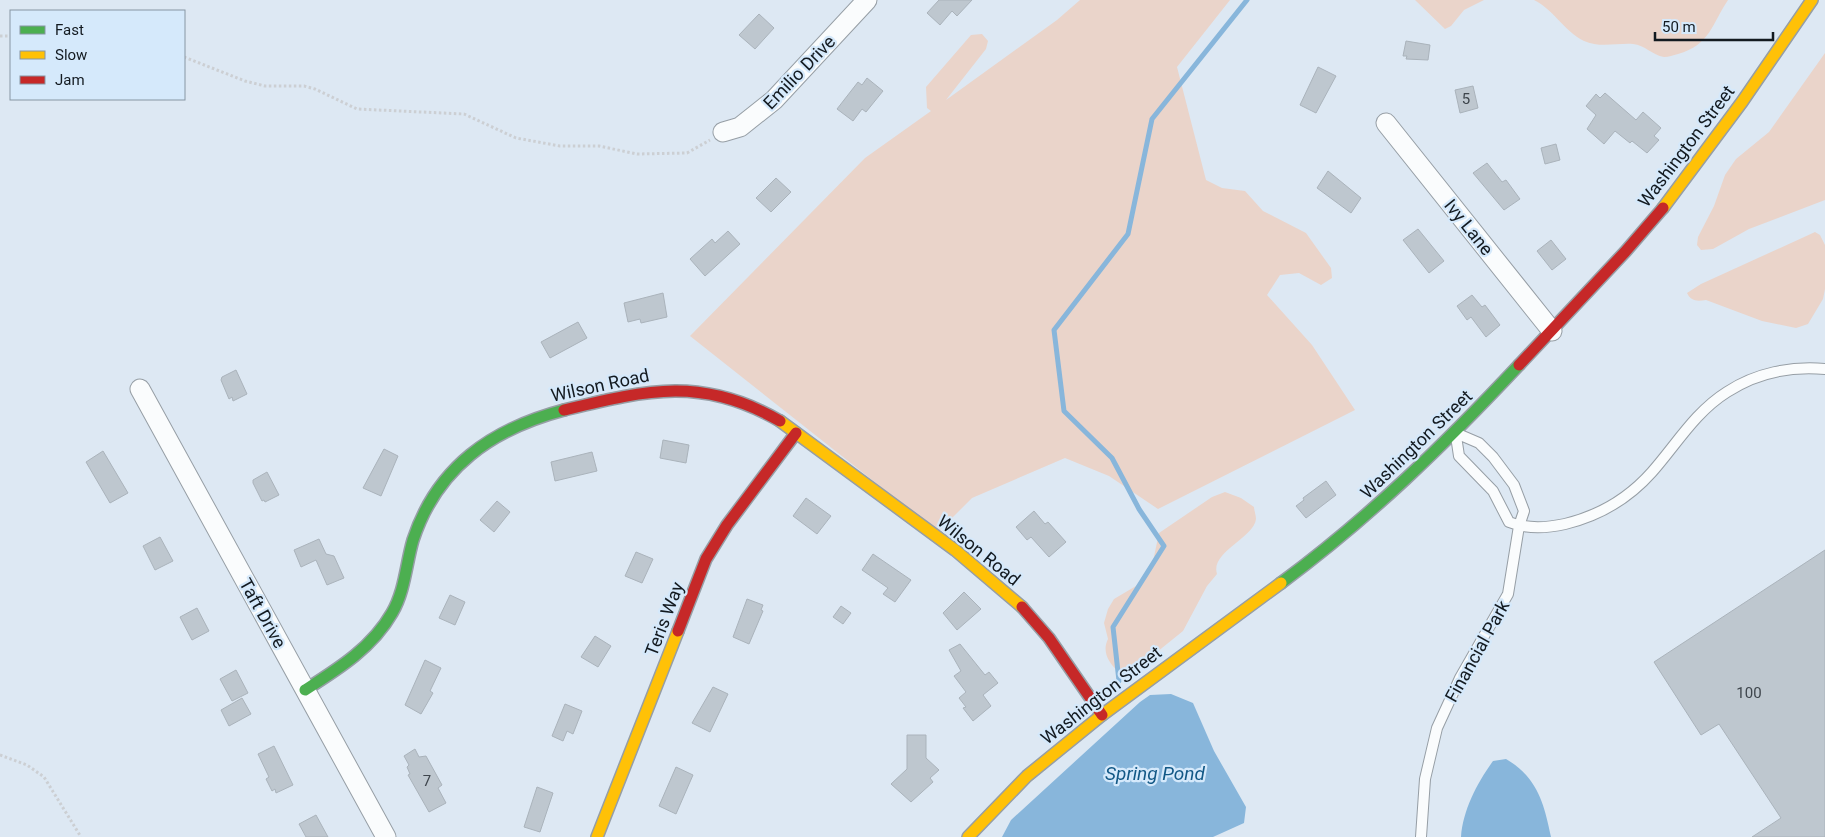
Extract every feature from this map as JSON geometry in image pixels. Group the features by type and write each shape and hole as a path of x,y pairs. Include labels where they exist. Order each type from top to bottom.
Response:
{"street":[{"name":"Emilio Drive","path":"723,132 740,127 774,100 868,0"},
{"name":"Washington Street","path":"968,837 1027,776 1102,715 1323,552 1404,483 1456,433 1625,252 1671,198 1737,110 1812,0"},
{"name":"Ivy Lane","path":"1386,123 1552,331"},
{"name":"Taft Drive","path":"140,389 386,837"},
{"name":"Wilson Road","path":"305,690 366,648 392,612 400,593 416,531 427,507 444,482 468,456 519,424 539,415 627,394 668,389 706,392 743,402 796,433 962,556 1014,600 1059,654 1102,715"},
{"name":"Teris Way","path":"597,837 706,559 727,525 796,433"}],"lane":[{"path":"1456,433 1460,456 1493,491 1509,522 1519,526 1552,527 1590,516 1624,497 1652,472 1701,413 1726,392 1739,384 1772,372 1790,369 1825,369"},
{"name":"Financial Park","path":"1421,837 1425,779 1437,728 1460,678 1508,594 1519,526 1524,511 1514,485 1479,443 1456,433"}],"path":[{"path":"185,57 245,82 265,86 304,86 315,89 357,109 464,114 516,138 560,146 599,146 637,154 687,153 723,132"},
{"path":"0,755 27,765 44,777 81,837"}],"shaded area":[{"path":"1080,0 1230,0 1177,67 1206,180 1222,188 1245,191 1263,211 1306,233 1331,268 1332,278 1321,285 1299,273 1280,275 1267,295 1312,345 1355,410 1158,509 1109,476 1065,458 972,498 938,532 690,336 865,158 931,111 927,108 926,87 971,35 982,34 988,41 986,49 946,100 1057,20"},
{"path":"1415,0 1484,0 1464,10 1451,26 1445,29"},
{"path":"1534,0 1728,0 1704,39 1689,50 1664,57 1633,44 1602,45 1584,41 1570,31 1547,8"},
{"path":"1825,53 1825,200 1749,229 1713,249 1701,250 1697,245 1698,237 1714,206 1725,175 1736,159 1769,132"},
{"path":"1815,232 1820,235 1825,245 1825,289 1823,299 1808,324 1796,328 1762,321 1706,300 1698,301 1687,293 1701,284"},
{"path":"1225,492 1241,498 1254,507 1256,519 1253,526 1220,559 1217,566 1217,574 1207,586 1183,631 1157,652 1131,681 1115,669 1106,652 1108,639 1104,623 1108,609 1114,599 1136,586 1152,566 1159,533 1212,497"}],"water":[{"name":"Spring Pond","path":"1171,694 1193,703 1214,751 1246,807 1244,823 1213,837 1002,837 1011,820 1140,702 1150,695"},
{"path":"1506,759 1525,774 1538,792 1551,837 1461,837 1468,807 1482,778 1493,761"}],"building":[{"path":"939,0 972,0 957,16 952,11 940,25 927,13"},
{"path":"759,14 774,28 755,49 739,35"},
{"path":"1406,41 1430,45 1428,60 1406,59 1407,56 1403,56"},
{"path":"1318,67 1336,76 1316,113 1300,105"},
{"path":"867,78 883,91 866,112 862,109 853,121 837,109 858,82 862,85"},
{"path":"1473,86 1478,108 1460,113 1455,90"},
{"path":"1605,93 1636,120 1643,112 1661,128 1654,136 1659,140 1647,153 1615,131 1604,144 1587,129 1596,115 1586,106 1596,94 1600,98"},
{"path":"1556,144 1560,160 1545,164 1541,148"},
{"path":"1487,163 1502,182 1506,180 1520,199 1504,210 1473,173"},
{"path":"1328,171 1361,198 1351,213 1317,188"},
{"path":"776,178 791,192 771,212 756,198"},
{"path":"1418,229 1444,261 1429,273 1403,240"},
{"path":"728,231 740,244 705,276 690,259 712,239 715,243"},
{"path":"1551,240 1566,259 1552,270 1537,251"},
{"path":"663,293 667,317 641,323 640,319 628,322 624,303"},
{"path":"1472,295 1482,307 1485,305 1500,325 1486,337 1471,317 1467,320 1457,306"},
{"path":"578,322 587,338 550,358 541,342"},
{"path":"236,370 247,394 233,401 232,397 229,399 221,380 222,377"},
{"path":"663,440 689,445 686,463 660,458"},
{"path":"384,449 398,456 381,496 363,488"},
{"path":"103,451 128,493 110,503 86,462"},
{"path":"592,452 597,471 555,481 551,462"},
{"path":"267,472 279,495 265,502 264,500 262,501 253,480"},
{"path":"1326,481 1336,495 1306,518 1296,506 1304,500 1303,498"},
{"path":"806,498 831,516 817,534 793,516"},
{"path":"497,501 510,512 494,532 480,520"},
{"path":"1034,511 1045,524 1048,522 1066,542 1049,557 1031,537 1027,540 1016,527"},
{"path":"160,537 173,561 155,570 143,546"},
{"path":"319,539 326,554 334,556 344,578 327,585 316,560 301,567 294,550"},
{"path":"1825,550 1825,837 1752,837 1781,818 1719,724 1701,735 1654,662"},
{"path":"636,552 653,559 642,583 625,576"},
{"path":"873,554 911,580 895,602 883,594 888,588 862,570"},
{"path":"964,592 981,609 957,630 943,613"},
{"path":"450,595 465,602 455,625 439,618"},
{"path":"747,599 763,605 761,610 763,611 749,644 733,637"},
{"path":"841,606 851,613 843,624 833,617"},
{"path":"197,608 209,631 192,640 180,617"},
{"path":"595,636 611,646 598,667 581,657"},
{"path":"960,644 985,675 989,672 998,683 983,695 991,706 973,721 963,708 966,707 959,698 966,692 954,676 961,671 949,650"},
{"path":"425,660 441,668 430,691 433,693 421,714 405,705"},
{"path":"236,670 248,693 232,701 220,679"},
{"path":"713,687 728,694 710,732 692,723"},
{"path":"242,698 251,714 229,726 221,710"},
{"path":"565,704 582,711 573,734 567,731 563,741 552,736"},
{"path":"907,735 926,735 926,758 939,770 930,778 933,782 911,802 891,784 907,769"},
{"path":"274,746 293,785 276,793 275,789 272,791 266,779 269,777 258,754"},
{"path":"415,749 419,757 426,756 442,785 438,788 446,803 429,812 408,775 410,774 407,767 409,765 404,756"},
{"path":"676,767 693,775 676,814 659,806"},
{"path":"537,787 553,793 540,832 524,827"},
{"path":"316,815 328,837 306,837 299,824"}],"waterway":[{"path":"1119,681 1113,627 1164,546 1139,509 1112,458 1064,411 1054,330 1128,234 1152,119 1247,0"}],"traffic: fast":[{"path":"1281,583 1345,533 1405,479 1519,365"},
{"path":"305,690 353,657 375,637 384,625 400,596 413,540 423,514 452,472 491,440 513,428 564,410"}],"traffic: slow":[{"path":"1663,208 1742,102 1812,0"},
{"path":"780,421 955,550 1022,607"},
{"path":"968,837 1027,776 1102,715 1281,583"},
{"path":"597,837 678,631"}],"traffic: jam":[{"path":"1519,365 1625,252 1663,208"},
{"path":"564,410 648,393 699,392 725,397 752,407 780,421"},
{"path":"678,631 706,559 727,525 796,433"},
{"path":"1022,607 1049,638 1102,715"}]}
